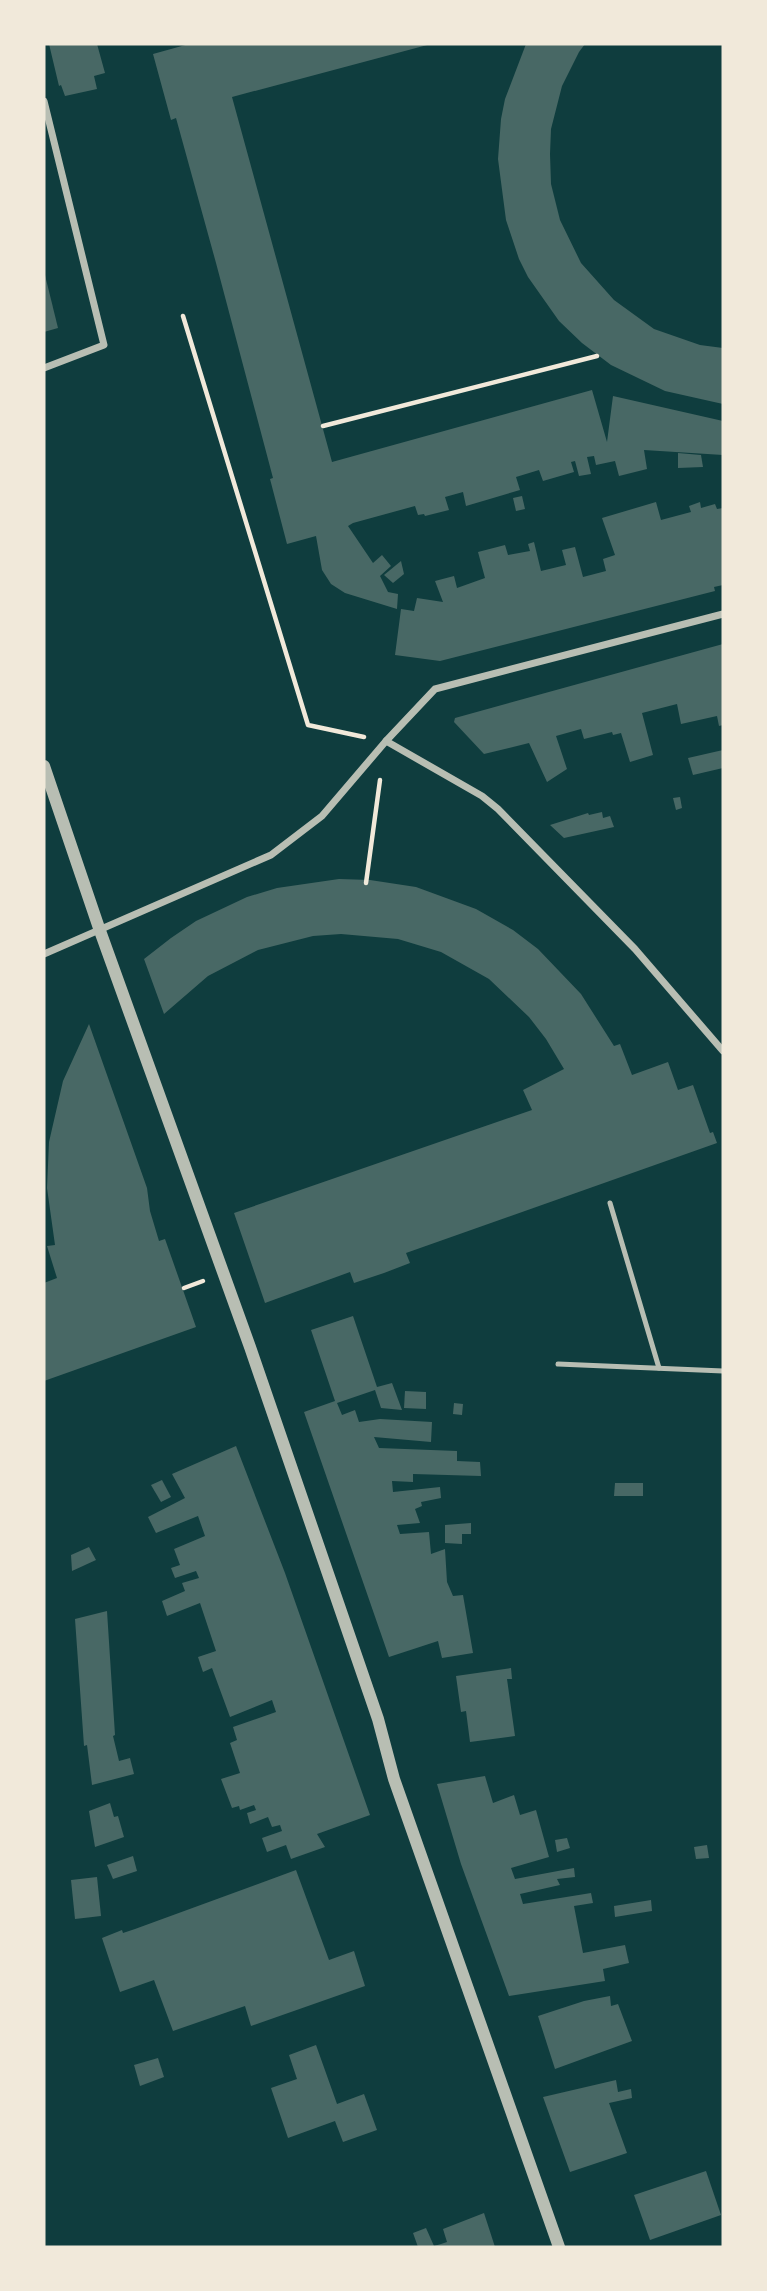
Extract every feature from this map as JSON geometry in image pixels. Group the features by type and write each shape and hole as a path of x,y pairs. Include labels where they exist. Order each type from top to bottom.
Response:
{"street":[{"path":"44,101 104,345 44,368"},
{"path":"44,954 271,855 322,816 435,689 723,614"},
{"path":"386,741 482,796 498,809 635,949 723,1051"},
{"path":"44,766 258,1373 378,1719 394,1779 559,2247"}],"lane":[{"path":"610,1203 659,1368"},
{"path":"558,1364 723,1371"}],"path":[{"path":"183,316 308,725 386,741 366,883"},
{"path":"323,426 597,356"}],"building":[{"path":"49,44 97,44 105,73 94,76 97,89 65,96 61,85 59,86"},
{"path":"189,44 431,44 232,97 332,462 592,390 607,442 613,396 723,421 723,455 644,450 647,469 619,476 615,461 596,465 594,456 587,457 591,474 579,476 575,461 571,462 574,472 543,481 539,470 516,477 520,490 466,506 463,492 445,497 449,510 425,516 418,515 415,506 353,523 348,526 373,563 382,555 391,566 380,576 388,592 398,594 397,609 345,593 331,584 322,570 316,536 287,544 270,479 273,478 216,263 176,118 171,120 153,54"},
{"path":"526,44 585,44 562,86 551,129 550,154 551,184 560,220 581,263 614,300 654,329 700,345 723,348 723,404 665,391 611,365 559,321 528,277 506,220 498,159 505,99"},
{"path":"44,271 58,328 44,332"},
{"path":"678,453 701,455 703,467 678,468"},
{"path":"522,496 525,509 516,511 513,498"},
{"path":"656,502 661,520 691,512 689,506 700,502 701,508 715,504 717,509 723,508 723,585 714,587 715,591 440,661 395,655 401,609 414,611 417,598 443,602 435,581 454,576 457,588 485,578 478,552 505,545 508,555 530,551 528,544 534,542 541,571 566,565 562,550 575,547 583,577 606,571 603,559 615,555 602,518"},
{"path":"401,561 404,574 393,583 384,575"},
{"path":"723,644 723,725 719,726 717,716 681,724 677,704 642,713 653,755 630,762 621,733 613,735 612,732 584,739 581,729 556,736 567,769 547,782 529,743 484,754 454,722 455,718"},
{"path":"723,750 723,768 693,775 688,758"},
{"path":"680,797 682,808 676,810 673,798"},
{"path":"602,812 603,818 610,816 614,827 564,838 550,825 588,813"},
{"path":"339,879 370,880 416,887 476,909 513,930 538,949 581,994 614,1046 620,1044 632,1075 668,1062 678,1090 693,1085 710,1133 713,1132 717,1143 406,1253 410,1263 384,1273 354,1283 350,1272 265,1303 234,1213 532,1110 523,1090 564,1069 529,1017 489,979 441,952 398,939 341,934 313,936 258,950 208,976 164,1014 144,959 171,938 196,921 247,897 277,888"},
{"path":"89,1024 147,1188 150,1211 159,1241 165,1239 196,1327 44,1381 44,1283 57,1278 47,1246 55,1245 47,1188 49,1142 63,1081"},
{"path":"353,1316 377,1387 392,1383 402,1410 381,1408 375,1390 337,1403 342,1415 355,1410 359,1422 380,1419 432,1422 431,1442 374,1437 379,1448 457,1451 457,1461 480,1462 481,1476 413,1474 413,1482 392,1481 393,1492 440,1487 441,1498 421,1502 422,1506 415,1509 420,1523 397,1525 400,1534 429,1532 431,1554 445,1549 447,1582 453,1596 463,1595 473,1653 442,1658 438,1641 389,1657 304,1412 335,1401 311,1330"},
{"path":"405,1391 426,1392 426,1409 404,1408"},
{"path":"454,1403 463,1404 462,1415 453,1414"},
{"path":"236,1446 285,1573 370,1815 317,1834 325,1847 291,1859 286,1845 267,1852 262,1838 282,1831 280,1825 272,1827 268,1817 250,1824 247,1813 256,1810 254,1805 240,1810 239,1806 232,1808 221,1779 240,1773 230,1743 237,1740 233,1727 276,1712 272,1700 230,1717 212,1668 203,1672 198,1657 216,1651 200,1603 167,1616 162,1601 185,1591 182,1583 199,1578 196,1571 175,1578 171,1568 180,1565 174,1549 205,1536 198,1516 156,1533 148,1517 185,1498 172,1474"},
{"path":"162,1480 171,1497 161,1502 151,1485"},
{"path":"615,1483 643,1483 643,1496 614,1496"},
{"path":"471,1523 471,1534 462,1534 462,1544 445,1543 445,1525"},
{"path":"89,1547 96,1560 72,1571 71,1555"},
{"path":"107,1611 113,1736 119,1761 130,1758 134,1774 92,1785 87,1745 84,1746 75,1619"},
{"path":"511,1668 512,1679 507,1679 515,1736 470,1742 466,1711 461,1712 456,1676"},
{"path":"485,1776 493,1803 514,1795 520,1815 536,1810 549,1857 511,1868 515,1879 574,1868 575,1877 557,1879 560,1885 520,1894 523,1904 591,1893 593,1903 574,1906 583,1953 625,1945 629,1963 603,1969 605,1981 509,1996 461,1864 437,1784"},
{"path":"110,1803 114,1817 118,1816 124,1837 95,1847 89,1811"},
{"path":"567,1838 570,1848 557,1852 555,1840"},
{"path":"707,1845 709,1858 696,1859 694,1847"},
{"path":"133,1856 137,1871 113,1879 107,1865"},
{"path":"296,1870 329,1960 354,1951 365,1986 251,2026 245,2006 173,2031 154,1980 120,1992 102,1938 122,1930 123,1933 135,1929"},
{"path":"97,1877 101,1916 75,1919 71,1880"},
{"path":"651,1900 652,1911 615,1917 614,1906"},
{"path":"610,1996 611,2006 618,2004 632,2041 555,2069 538,2016 584,2001"},
{"path":"316,2045 337,2104 364,2094 377,2130 343,2142 335,2121 288,2138 271,2088 297,2079 289,2055"},
{"path":"158,2058 164,2077 140,2086 134,2065"},
{"path":"616,2080 618,2092 631,2089 632,2098 609,2103 627,2153 570,2172 543,2097"},
{"path":"706,2171 721,2215 650,2240 634,2195"},
{"path":"484,2213 495,2247 418,2247 413,2233 426,2228 434,2246 447,2242 443,2229"}]}
